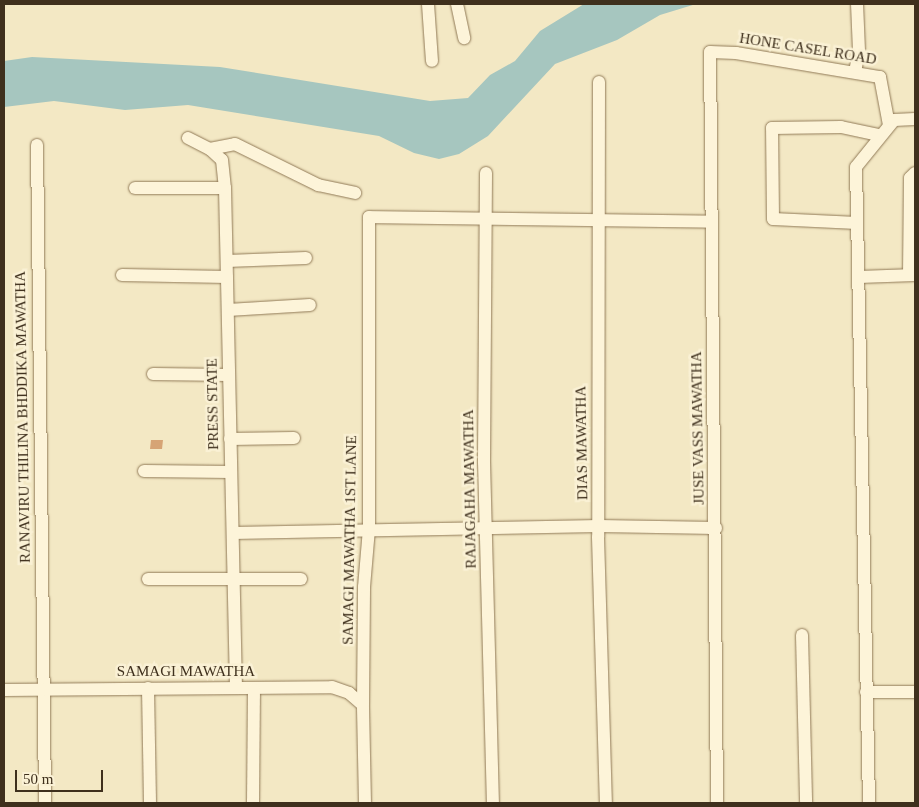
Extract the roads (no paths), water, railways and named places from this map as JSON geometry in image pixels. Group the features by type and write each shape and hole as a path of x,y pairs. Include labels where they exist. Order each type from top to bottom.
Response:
{"street":[{"path":"428,4 432,61"},
{"path":"457,4 464,38"},
{"path":"854,72 860,36 857,4"},
{"name":"HONE CASEL ROAD","path":"710,52 736,53 854,72 884,80 889,125"},
{"name":"JUSE VASS MAWATHA","path":"710,52 716,528 717,803"},
{"name":"DIAS MAWATHA","path":"599,82 597,220 599,526 606,803"},
{"path":"869,803 856,167 879,135 894,120 915,119"},
{"path":"857,222 773,219 772,128 841,127 879,135"},
{"path":"188,138 210,149 235,144 318,185 355,193"},
{"name":"RANAVIRU THILINA BHDDIKA MAWATHA","path":"37,145 45,803"},
{"name":"PRESS STATE","path":"210,149 222,160 225,188 236,688"},
{"name":"RAJAGAHA MAWATHA","path":"486,173 486,530 492,803"},
{"path":"859,277 912,275 910,178 915,173"},
{"path":"135,188 225,188"},
{"name":"SAMAGI MAWATHA 1ST LANE","path":"365,803 363,705 364,587 370,529 370,217 486,220"},
{"path":"486,220 712,222"},
{"path":"227,262 306,258"},
{"path":"122,275 227,277"},
{"path":"228,310 310,305"},
{"path":"153,374 229,375"},
{"path":"230,439 294,438"},
{"path":"144,471 231,472"},
{"path":"233,533 370,529 486,530 599,526 716,528"},
{"path":"148,579 234,576 300,579"},
{"path":"802,635 806,803"},
{"name":"SAMAGI MAWATHA","path":"4,690 43,688 236,688 254,690 332,687 349,692 363,705"},
{"path":"148,688 150,803"},
{"path":"254,690 254,803"},
{"path":"866,692 915,692"}],"water":[{"path":"584,4 696,4 660,15 617,40 555,64 488,136 459,154 439,159 414,153 379,136 188,105 125,110 54,101 4,107 4,61 32,57 220,67 430,101 468,98 490,75 515,61 540,31"}]}
